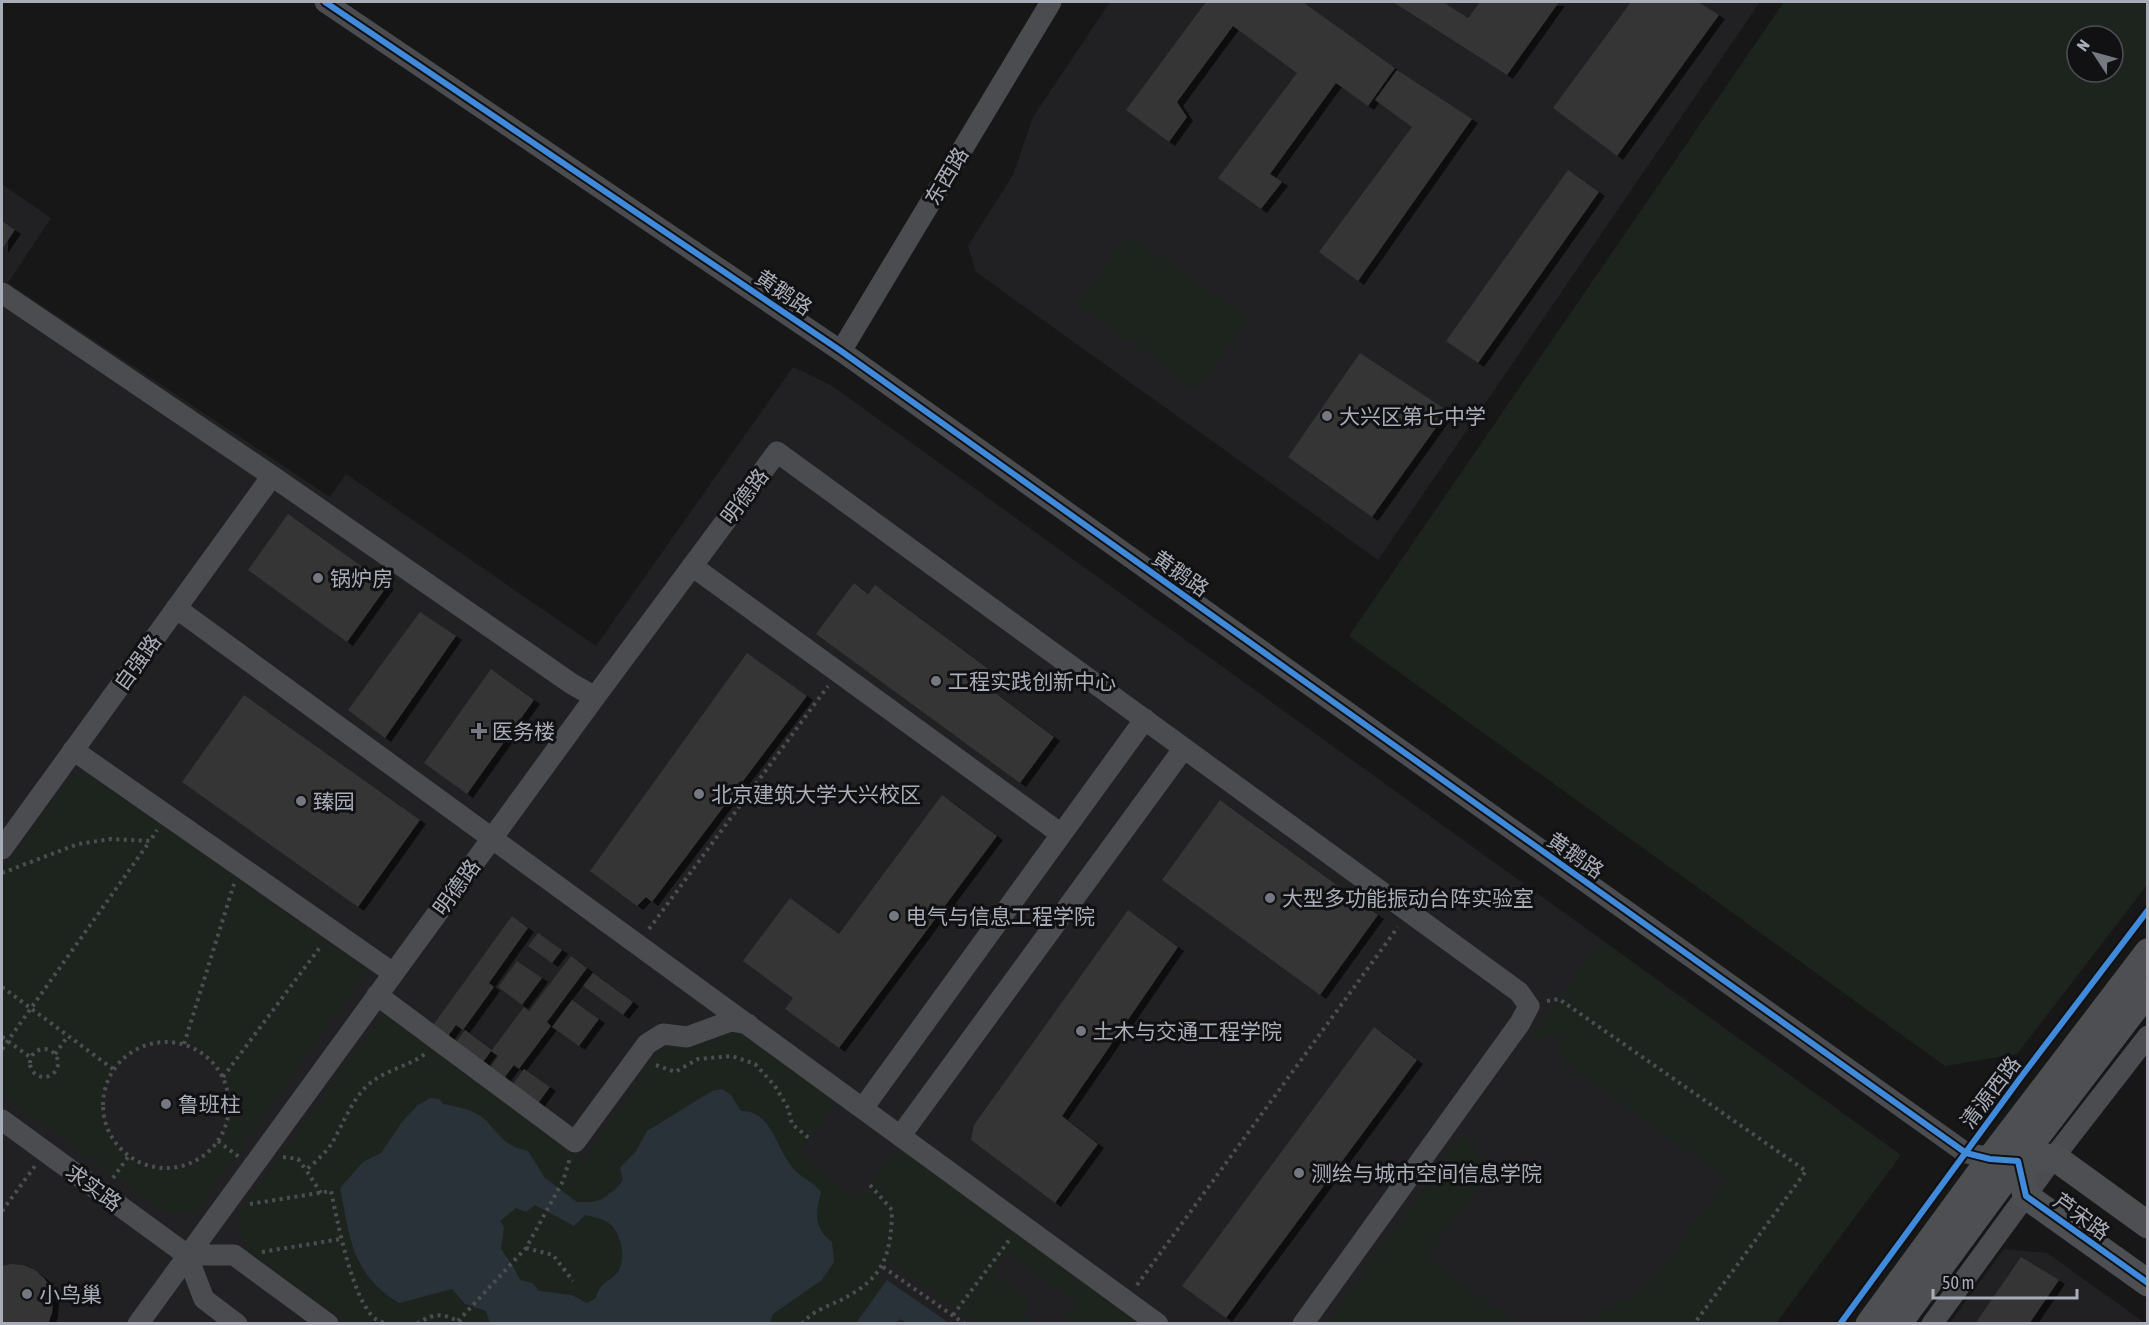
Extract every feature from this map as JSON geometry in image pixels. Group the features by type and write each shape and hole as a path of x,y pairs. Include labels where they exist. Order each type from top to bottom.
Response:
{"main road":[{"name":"清源西路","path":"1869,1323 1990,1159 2148,952"},
{"path":"1898,1323 2148,991"},
{"path":"2018,1161 2054,1157"},
{"name":"芦宋路","path":"2054,1157 2148,1225"},
{"name":"芦宋路","path":"2018,1161 2026,1196 2148,1283"}],"street":[{"name":"黄鹅路","path":"325,2 840,351 1966,1153 1990,1159 2018,1161"},
{"name":"东西路","path":"840,351 1051,2"},
{"path":"2,292 562,677 595,697"},
{"name":"明德路","path":"138,1323 595,697 777,452 1145,719"},
{"name":"自强路","path":"2,849 272,476"},
{"path":"692,566 1061,834"},
{"path":"176,608 1158,1323"},
{"path":"864,1108 1145,719 1519,993 1529,1005 1513,1032 1303,1323"},
{"path":"901,1135 1184,748"},
{"path":"73,750 393,974"},
{"path":"377,995 575,1142 647,1044 663,1034 687,1037 731,1021 748,1024"},
{"path":"1932,1323 2054,1157 2148,1036"},
{"name":"求实路","path":"2,1120 187,1255"},
{"path":"237,1323 204,1299 187,1255 234,1255 328,1323"}],"path":[{"path":"638,944 838,672"},
{"path":"2,1049 167,816"},
{"path":"2,873 46,854 78,844 111,840 150,841"},
{"path":"184,1044 239,866"},
{"path":"1126,1300 1409,912"},
{"path":"223,1077 332,931"},
{"path":"2,987 113,1069"},
{"path":"1529,1005 1559,999 1806,1172 1694,1323"},
{"path":"55,1054 46,1049 37,1050 30,1058 30,1067 34,1075 48,1077 52,1075 57,1067 55,1054 68,1036"},
{"path":"2,1037 30,1058"},
{"path":"165,1041 184,1044 200,1051 223,1077 228,1093 229,1110 226,1126 218,1141 204,1156 186,1166 176,1168 146,1166 128,1157 114,1143 105,1126 103,1116 105,1087 113,1069 127,1055 145,1045 165,1041"},
{"path":"306,1170 330,1146 348,1113 368,1085 394,1068 419,1059 439,1041"},
{"path":"639,1055 675,1072 698,1059 732,1056 755,1064 775,1086 788,1108 792,1124 810,1139"},
{"path":"218,1141 251,1166"},
{"path":"2,1211 45,1152"},
{"path":"102,1193 128,1157"},
{"path":"280,1157 298,1159 321,1193"},
{"path":"458,1321 526,1248 563,1181"},
{"path":"802,1323 819,1310 863,1287 883,1267 892,1232 892,1210 870,1185"},
{"path":"245,1204 331,1191 341,1239 363,1301 376,1320 386,1323"},
{"path":"954,1315 1021,1224"},
{"path":"252,1254 341,1239"},
{"path":"526,1248 553,1255 573,1281"},
{"path":"883,1267 965,1323"},
{"path":"417,1323 429,1315 445,1315 465,1323"}],"shaded area":[{"name":"大兴区第七中学","path":"1110,2 1760,2 1378,560 976,272 968,246 1013,175 1033,117"},
{"path":"1784,2 2147,2 2147,885 2017,1054 1945,1066 1349,636"},
{"name":"北京建筑大学大兴校区","path":"2,184 51,218 8,283 330,497 346,474 596,646 793,367 831,385 1901,1155 1776,1323 2,1323"},
{"path":"1129,234 1249,319 1197,389 1077,304"},
{"path":"90,774 367,970 196,1212 169,1214 2,1095 2,872 72,775","holes":["165,1041 200,1051 218,1067 227,1086 229,1107 225,1127 214,1145 199,1159 179,1167 155,1168 126,1155 116,1144 103,1120 102,1100 108,1080 126,1056 145,1046"]},
{"path":"1601,940 1901,1155 1776,1323 1586,1323 1651,1284 1726,1179 1563,1061 1558,1034 1532,1037"},
{"path":"385,1012 583,1160 662,1049 693,1049 724,1032 741,1031 838,1101 799,1154 859,1200 898,1146 1129,1313 1132,1323 1072,1323 1064,1318 1076,1302 1009,1253 993,1275 1032,1303 1023,1315 1035,1323 977,1323 888,1261 878,1274 887,1280 856,1323 770,1323 773,1314 822,1280 822,1235 818,1228 817,1206 803,1177 793,1168 763,1118 741,1112 731,1095 712,1091 647,1131 636,1151 621,1168 623,1180 616,1189 602,1199 593,1202 577,1202 545,1178 528,1151 512,1146 483,1118 470,1111 443,1104 402,1122 381,1153 363,1162 358,1264 381,1292 399,1302 452,1288 465,1304 486,1311 490,1323 347,1323 248,1251 239,1232 239,1213"},
{"path":"722,1089 731,1095 741,1111 751,1112 766,1123 792,1167 821,1192 818,1206 819,1225 832,1242 834,1262 822,1280 773,1314 770,1323 490,1323 486,1311 465,1304 452,1289 399,1303 371,1280 355,1253 340,1188 363,1162 381,1153 402,1122 418,1105 430,1098 439,1099 443,1104 479,1115 512,1146 528,1151 545,1178 577,1202 593,1202 602,1199 616,1189 623,1180 620,1168 636,1151 647,1131 712,1091","holes":["535,1205 574,1226 585,1215 602,1220 615,1229 621,1246 622,1259 619,1270 603,1284 596,1298 587,1303 572,1295 539,1291 533,1283 520,1280 501,1249 504,1227 500,1221 516,1208 526,1212"]},
{"path":"1463,1134 1490,1171 1427,1258 1517,1323 1328,1323"},
{"path":"535,1205 574,1226 585,1215 606,1221 615,1229 621,1246 621,1264 616,1273 603,1284 597,1298 588,1303 572,1295 538,1291 533,1283 520,1280 501,1249 504,1227 500,1221 516,1207 522,1209"},
{"path":"2004,1249 2047,1253 2145,1323 1949,1324"},
{"path":"887,1280 949,1323 907,1323 900,1319 896,1323 856,1323"}],"building":[{"path":"1206,2 1303,2 1395,68 1368,106 1336,83 1270,174 1282,182 1261,209 1218,178 1297,73 1233,26 1177,102 1187,117 1169,142 1126,110"},
{"path":"1393,2 1443,2 1468,18 1480,2 1559,2 1507,75"},
{"path":"1631,2 1698,2 1719,15 1617,156 1553,108"},
{"path":"1397,70 1472,119 1358,281 1319,252 1412,127 1375,100"},
{"path":"1568,170 1599,192 1478,363 1446,341"},
{"path":"2,221 15,230 2,249"},
{"path":"1360,353 1448,411 1372,517 1288,457"},
{"name":"锅炉房","path":"288,514 388,585 347,642 248,570"},
{"name":"工程实践创新中心","path":"854,583 868,594 875,585 998,676 986,686 1054,737 1020,783 816,634"},
{"path":"420,612 456,636 385,738 348,710"},
{"path":"747,653 807,696 652,902 646,897 637,906 590,871"},
{"name":"医务楼","path":"491,669 534,700 467,794 424,763"},
{"name":"臻园","path":"244,695 420,820 358,907 182,782"},
{"name":"电气与信息工程学院","path":"942,795 997,836 839,1048 785,1009 793,998 743,961 790,898 839,934"},
{"name":"大型多功能振动台阵实验室","path":"1220,800 1378,915 1320,995 1162,880"},
{"name":"土木与交通工程学院","path":"1128,910 1178,947 1062,1116 1098,1144 1055,1203 971,1140 974,1125"},
{"path":"512,916 528,928 489,983 494,987 463,1030 456,1025 446,1039 431,1028"},
{"path":"538,933 562,950 552,963 528,946"},
{"path":"571,956 587,968 547,1022 551,1026 519,1069 514,1065 502,1081 488,1071 498,1056 491,1051 481,1065 454,1045 465,1030 492,1050 524,1007 529,1011"},
{"path":"517,961 542,978 522,1005 498,987"},
{"path":"593,973 633,1002 623,1015 583,986"},
{"path":"572,1000 599,1019 579,1046 552,1027"},
{"name":"测绘与城市空间信息学院","path":"1374,1027 1417,1060 1226,1318 1182,1286"},
{"path":"524,1069 550,1087 536,1106 510,1088"},
{"path":"2021,1257 2059,1280 2029,1324 1975,1324"},
{"name":"小鸟巢","path":"23,1265 35,1270 51,1288 52,1313 48,1324 2,1324 2,1266"}],"cycle path":[{"path":"325,2 841,351 1966,1153 1990,1159 2018,1161 2026,1196 2148,1283"},
{"path":"1840,1324 2021,1077 2148,910"}],"place":[{"name":"大兴区第七中学","path":"1327,416"},
{"name":"锅炉房","path":"318,578"},
{"name":"工程实践创新中心","path":"936,681"},
{"name":"医务楼","path":"479,731"},
{"name":"北京建筑大学大兴校区","path":"699,794"},
{"name":"臻园","path":"301,801"},
{"name":"大型多功能振动台阵实验室","path":"1270,898"},
{"name":"电气与信息工程学院","path":"894,916"},
{"name":"土木与交通工程学院","path":"1081,1031"},
{"name":"鲁班柱","path":"166,1104"},
{"name":"测绘与城市空间信息学院","path":"1299,1173"},
{"name":"小鸟巢","path":"27,1294"}]}
